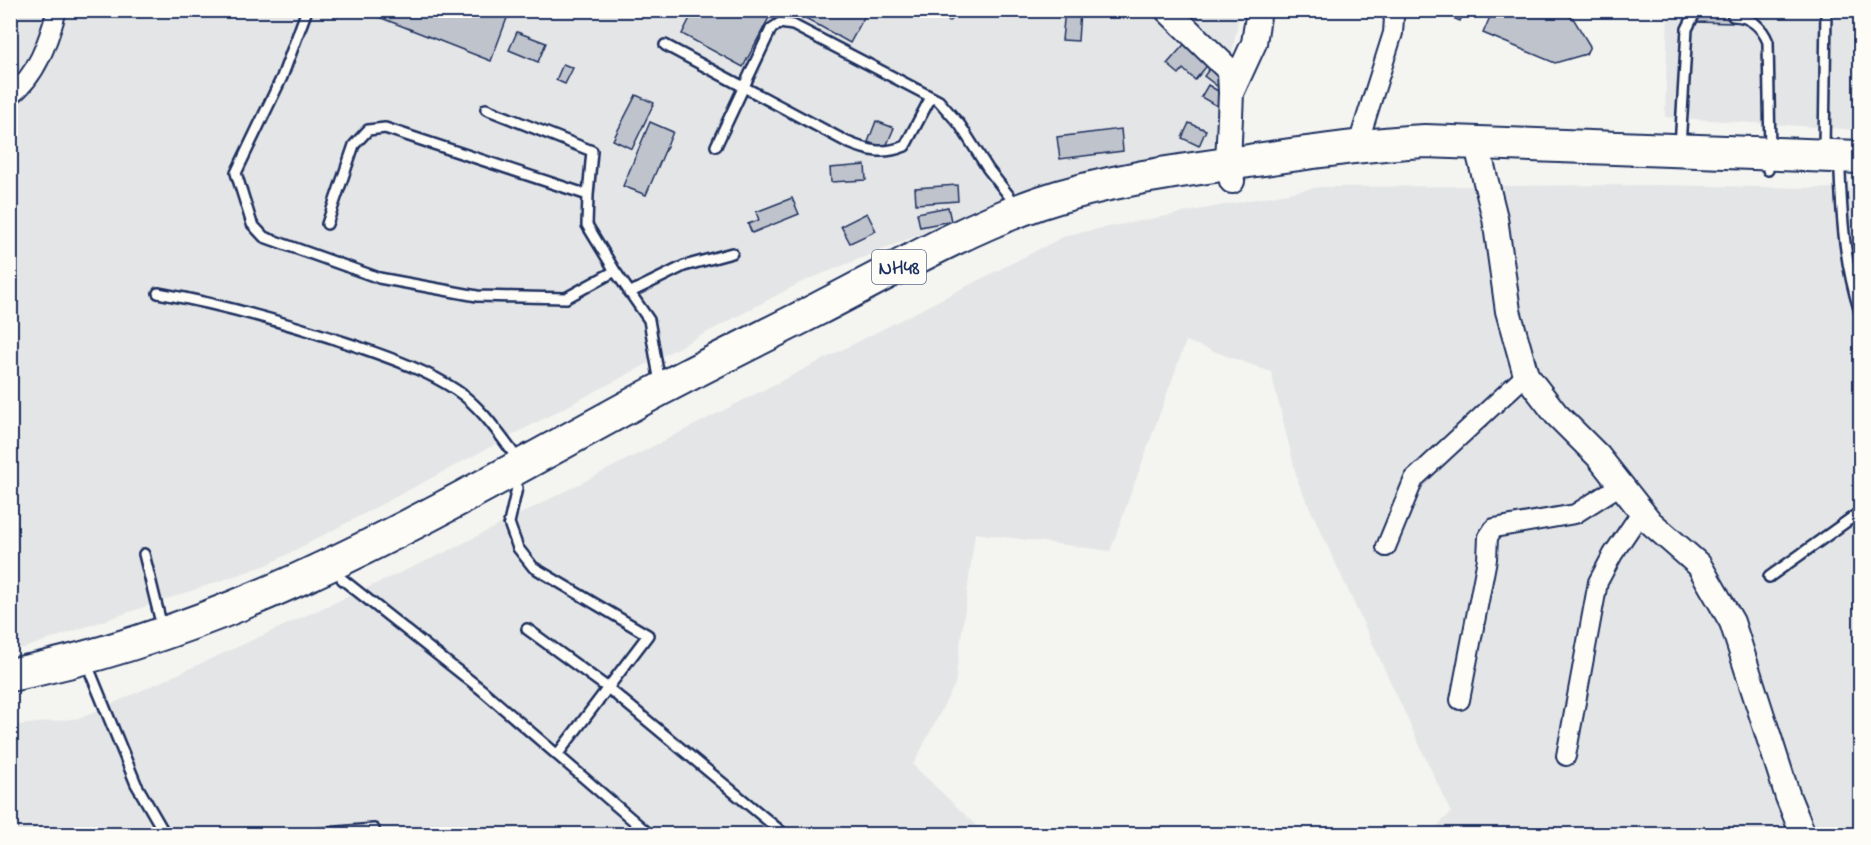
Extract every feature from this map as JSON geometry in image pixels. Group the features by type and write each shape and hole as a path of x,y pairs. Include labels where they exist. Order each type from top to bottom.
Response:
{"highway":[{"name":"NH48","path":"1308,162 1357,147 1414,142 1480,150 1846,165"},
{"name":"NH48","path":"520,477 661,389 964,234 1080,190 1308,162 1382,161 1480,150 1679,150 1769,162"},
{"name":"NH48","path":"10,693 91,674 202,640 981,245 1085,207 1230,172"},
{"name":"NH48","path":"10,675 84,660 165,635 263,597 338,572"}],"street":[{"path":"10,96 24,86 48,42 57,10"},
{"path":"1167,10 1230,71 1230,172"},
{"path":"1231,93 1254,44 1259,10"},
{"path":"1357,147 1394,33 1394,18 1390,10"},
{"path":"1480,150 1495,218 1508,311 1526,375 1556,414 1598,456 1650,522 1699,565 1732,622 1788,796 1803,834"},
{"path":"1386,547 1414,479 1526,375"},
{"path":"1460,700 1487,559 1488,537 1494,528 1575,514 1605,498 1620,486"},
{"path":"1566,756 1598,582 1612,554 1642,511"}],"lane":[{"path":"307,10 282,77 236,173 252,224 264,237 379,278 477,296 566,298 615,271"},
{"path":"1826,10 1846,165 1842,230 1848,273 1860,312"},
{"path":"1679,150 1686,36 1690,20 1694,15"},
{"path":"1733,16 1752,21 1765,34 1768,42 1769,162"},
{"path":"716,146 771,28 780,23 793,24 939,101 960,125 988,169 1020,211"},
{"path":"664,45 847,142 869,151 889,153 905,146 931,97"},
{"path":"486,109 592,151 587,225 649,320 661,389"},
{"path":"327,224 354,145 368,130 385,128 588,195"},
{"path":"629,292 684,266 732,253"},
{"path":"158,293 207,302 298,326 404,363 457,391 482,414 520,477 509,523 518,548 533,567 648,635 557,756"},
{"path":"1769,577 1860,512"},
{"path":"144,554 165,635"},
{"path":"338,572 482,690 649,834"},
{"path":"527,629 608,688 784,834"},
{"path":"91,674 136,784 165,834"},
{"path":"314,834 374,829"}],"shaded area":[{"path":"11,11 1240,11 1214,146 1030,190 802,282 267,565 24,648 11,649"},
{"path":"1668,11 1860,11 1860,130 1665,117"},
{"path":"1656,185 1860,189 1860,834 1428,834 1451,813 1298,482 1271,372 1186,341 1110,551 975,533 955,684 913,765 985,834 11,834 10,726 81,718 450,550 1067,235 1319,187"}],"building":[{"path":"361,10 510,10 491,61"},
{"path":"694,10 773,10 743,67 682,34"},
{"path":"791,10 868,10 850,43"},
{"path":"941,10 963,10 963,11 949,22"},
{"path":"1065,10 1080,10 1078,41 1062,40"},
{"path":"1435,10 1465,10 1460,21"},
{"path":"1493,10 1556,10 1573,18 1590,46 1586,54 1555,63 1483,33"},
{"path":"1695,10 1732,10 1732,23 1695,22"},
{"path":"517,32 546,43 538,62 509,50"},
{"path":"1188,40 1211,61 1195,80 1183,69 1179,74 1167,64"},
{"path":"563,64 573,68 565,84 556,80"},
{"path":"1213,64 1226,73 1217,86 1204,76"},
{"path":"1208,85 1223,94 1217,106 1201,97"},
{"path":"636,95 654,103 632,149 613,140"},
{"path":"876,121 894,128 885,149 868,142"},
{"path":"650,122 673,132 646,195 623,186"},
{"path":"1189,123 1206,130 1199,146 1182,138"},
{"path":"1121,129 1123,151 1060,159 1057,137"},
{"path":"865,165 866,180 831,182 830,168"},
{"path":"957,185 958,201 916,204 915,188"},
{"path":"792,198 799,214 752,233 748,224 759,220 756,212"},
{"path":"948,207 951,221 920,227 917,213"},
{"path":"867,213 876,231 850,243 841,226"}]}
